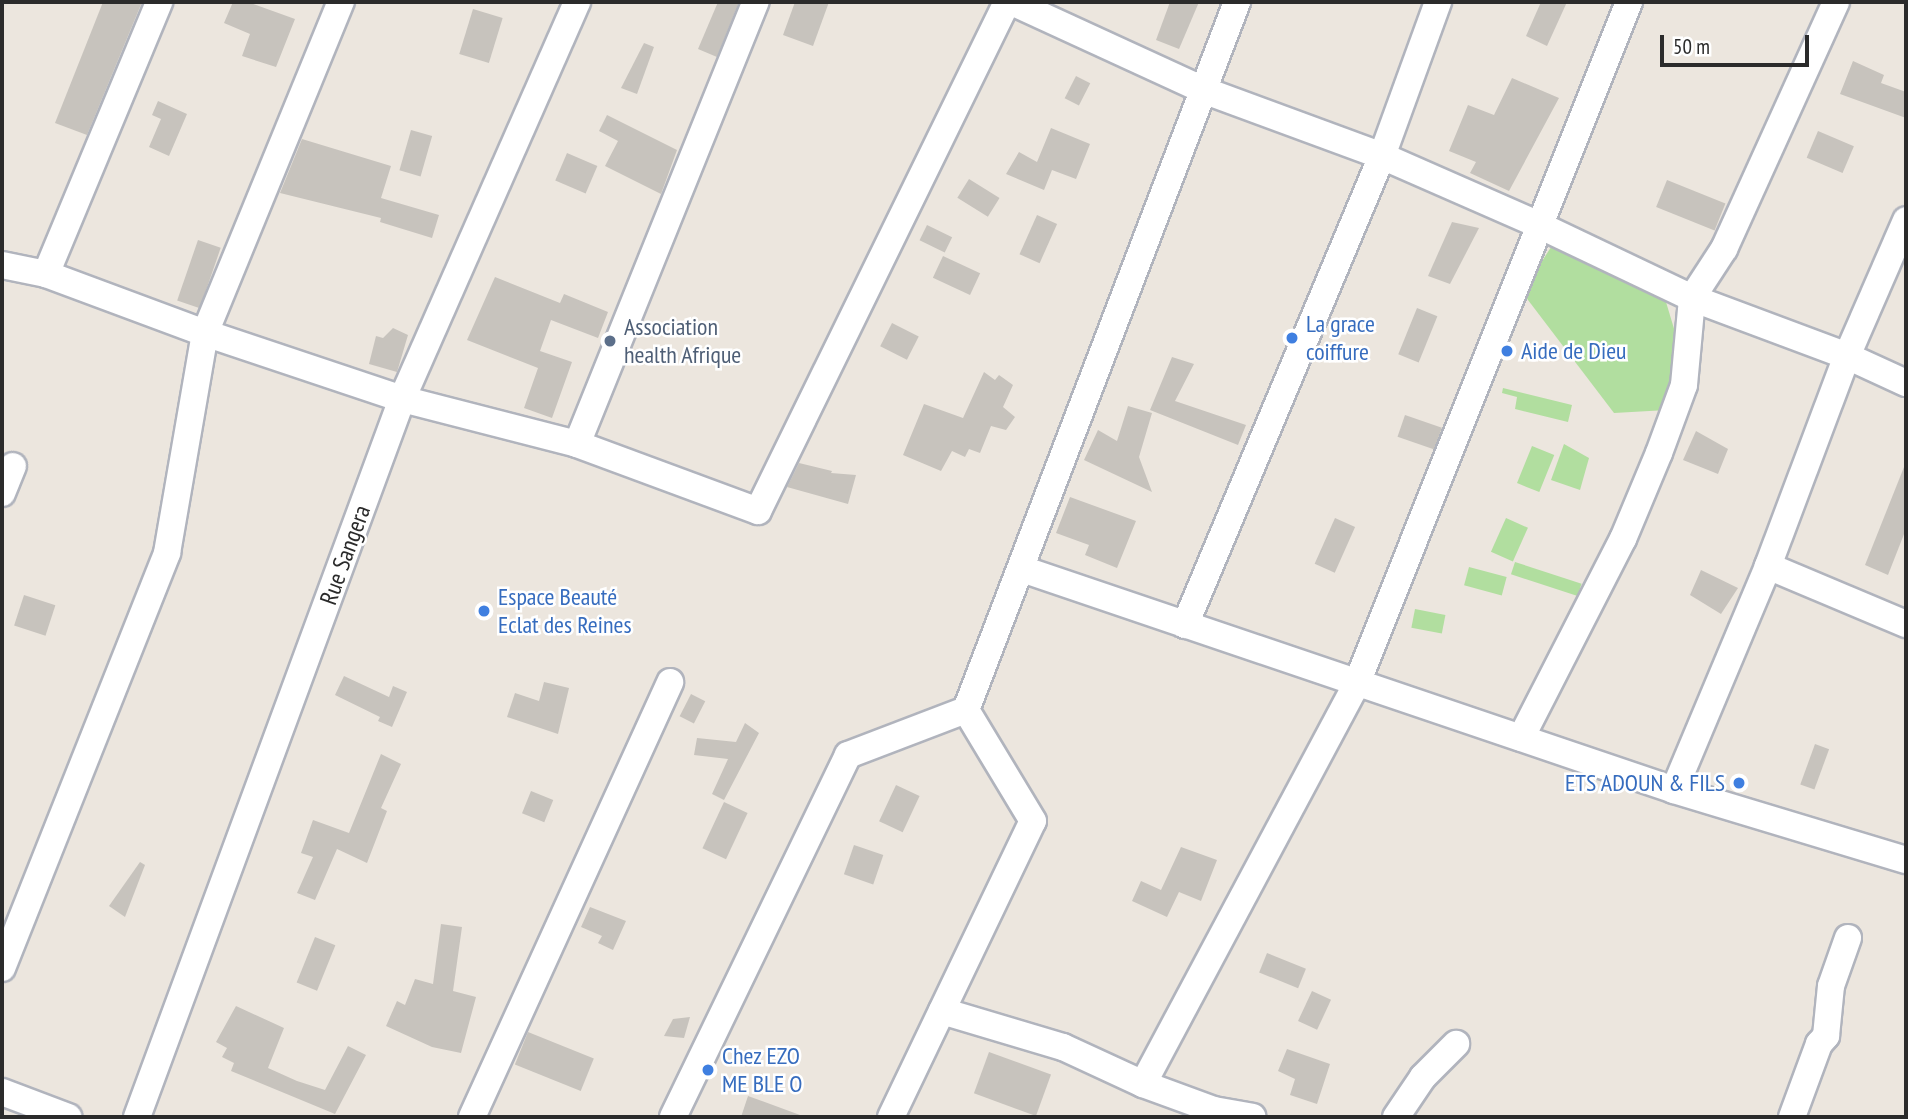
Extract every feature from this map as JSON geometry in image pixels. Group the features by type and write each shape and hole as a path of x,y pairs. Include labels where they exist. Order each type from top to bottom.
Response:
{"street":[{"path":"46,274 159,2"},
{"path":"2,968 167,553 205,333 341,2"},
{"name":"Rue Sangera","path":"137,1117 402,399 577,2"},
{"path":"577,444 756,2"},
{"path":"2,265 46,274 205,333 402,399 577,444 758,511 1009,2 1203,90 1382,156 1539,225 1692,298 1847,356 1906,383"},
{"path":"673,1117 848,755 966,710 1237,2"},
{"path":"1185,625 1382,156 1438,2"},
{"path":"1143,1084 1357,683 1629,2"},
{"path":"1521,738 1623,539 1659,453 1684,385 1692,298 1724,249 1836,2"},
{"path":"1674,790 1768,566 1847,356 1906,220"},
{"path":"2,493 13,466"},
{"path":"1768,566 1906,624"},
{"path":"1022,569 1674,790 1906,860"},
{"path":"472,1117 670,682"},
{"path":"891,1117 1033,821 966,710"},
{"path":"1792,1117 1819,1044 1826,1036 1831,986 1848,938"},
{"path":"942,1011 1063,1047 1143,1084 1214,1110 1251,1117"},
{"path":"1396,1117 1423,1077 1456,1044"},
{"path":"2,1092 68,1117"}],"green space":[{"path":"1555,241 1663,292 1684,362 1667,410 1614,413 1522,292"},
{"path":"1503,388 1572,405 1568,422 1515,409 1517,397 1502,393"},
{"path":"1564,444 1589,458 1580,490 1551,480"},
{"path":"1532,446 1554,455 1539,492 1517,483"},
{"path":"1506,518 1528,528 1513,562 1491,552"},
{"path":"1515,562 1582,584 1578,596 1511,574"},
{"path":"1469,567 1507,577 1502,595 1464,585"},
{"path":"1415,609 1445,615 1442,634 1411,628"}],"building":[{"path":"103,2 142,2 87,135 55,123"},
{"path":"233,2 248,2 295,19 276,67 242,56 250,34 224,23"},
{"path":"718,2 739,2 717,57 698,49"},
{"path":"795,2 829,2 813,46 783,35"},
{"path":"1170,2 1199,2 1179,49 1156,40"},
{"path":"1541,2 1567,2 1547,46 1526,36"},
{"path":"473,9 503,18 489,63 459,54"},
{"path":"644,43 654,47 637,94 621,88"},
{"path":"1853,61 1884,75 1881,83 1906,92 1906,118 1840,94"},
{"path":"1076,76 1090,83 1079,106 1065,98"},
{"path":"1512,78 1559,98 1509,191 1470,173 1476,162 1449,151 1468,105 1494,115"},
{"path":"158,101 187,114 169,156 149,147 161,119 152,115"},
{"path":"607,115 677,150 661,194 605,166 618,141 599,131"},
{"path":"1051,128 1090,144 1076,179 1052,170 1044,190 1006,174 1019,152 1037,162"},
{"path":"411,130 432,136 421,176 399,170"},
{"path":"1818,131 1854,146 1843,173 1807,158"},
{"path":"302,139 391,166 381,198 439,215 432,238 380,222 381,218 280,193"},
{"path":"567,153 597,166 586,194 555,181"},
{"path":"969,179 1000,198 988,217 957,198"},
{"path":"1667,180 1725,204 1715,230 1656,207"},
{"path":"1037,215 1057,224 1040,263 1020,254"},
{"path":"1452,222 1479,228 1450,284 1428,276"},
{"path":"927,225 952,237 945,253 920,240"},
{"path":"198,240 221,248 200,308 177,301"},
{"path":"943,256 980,273 970,295 933,278"},
{"path":"495,277 560,303 564,294 608,312 598,338 551,320 540,351 572,362 552,418 524,408 538,368 467,340"},
{"path":"1417,308 1437,316 1419,363 1398,354"},
{"path":"892,323 919,337 907,360 880,346"},
{"path":"393,328 408,335 397,372 369,364 376,336 383,338"},
{"path":"1172,357 1194,364 1175,401 1246,425 1238,445 1150,410"},
{"path":"984,372 995,380 999,375 1013,385 1003,407 1015,417 1006,430 991,426 980,453 969,449 965,457 952,451 941,471 903,455 924,404 963,418"},
{"path":"1128,406 1152,413 1139,457 1152,492 1084,460 1098,430 1117,441"},
{"path":"1405,415 1442,428 1434,449 1398,437"},
{"path":"1696,431 1728,449 1718,474 1683,460"},
{"path":"1906,462 1906,529 1888,575 1865,565"},
{"path":"799,463 832,471 831,473 856,475 848,504 787,487"},
{"path":"1070,497 1136,521 1117,568 1085,555 1089,545 1056,533"},
{"path":"1335,518 1355,527 1335,573 1315,564"},
{"path":"1701,570 1738,588 1721,614 1690,595"},
{"path":"24,595 55,605 45,636 14,625"},
{"path":"344,676 389,697 393,686 407,692 392,727 378,721 380,717 335,695"},
{"path":"544,682 569,688 558,734 507,717 515,693 539,701"},
{"path":"691,694 705,701 694,724 680,716"},
{"path":"745,723 759,733 724,800 712,794 728,759 694,755 697,738 736,742"},
{"path":"1815,744 1829,749 1814,790 1800,784"},
{"path":"381,754 401,764 381,808 387,811 367,863 337,849 315,900 297,893 313,857 301,853 313,820 349,833"},
{"path":"896,785 920,796 903,832 879,821"},
{"path":"531,791 553,800 544,822 522,813"},
{"path":"724,802 748,813 726,859 702,848"},
{"path":"854,845 883,855 873,884 844,874"},
{"path":"1181,847 1217,860 1201,901 1179,892 1167,917 1132,901 1141,881 1161,890"},
{"path":"140,862 145,865 125,917 109,906"},
{"path":"590,907 626,921 613,950 598,943 602,936 581,927"},
{"path":"441,924 462,927 453,991 476,997 461,1053 432,1047 386,1026 397,1001 405,1005 415,979 433,984"},
{"path":"315,937 335,945 317,991 297,982"},
{"path":"1267,953 1306,969 1298,988 1259,972"},
{"path":"1312,991 1331,1000 1317,1030 1298,1021"},
{"path":"236,1006 284,1028 268,1068 297,1081 325,1090 348,1046 366,1055 335,1114 231,1071 234,1063 222,1057 227,1048 216,1042"},
{"path":"690,1017 684,1038 664,1036 673,1019"},
{"path":"528,1032 594,1059 581,1091 515,1064"},
{"path":"1287,1049 1330,1064 1317,1104 1290,1095 1295,1079 1278,1071"},
{"path":"989,1052 1051,1075 1036,1116 974,1093"},
{"path":"748,1096 800,1115 800,1117 741,1117"}],"place":[{"name":"La grace coiffure","path":"1292,338"},
{"name":"Association health Afrique","path":"610,341"},
{"name":"Aide de Dieu","path":"1507,351"},
{"name":"Espace Beauté Eclat des Reines","path":"484,611"},
{"name":"ETS ADOUN & FILS","path":"1739,783"},
{"name":"Chez EZO ME BLE O","path":"708,1070"}]}
